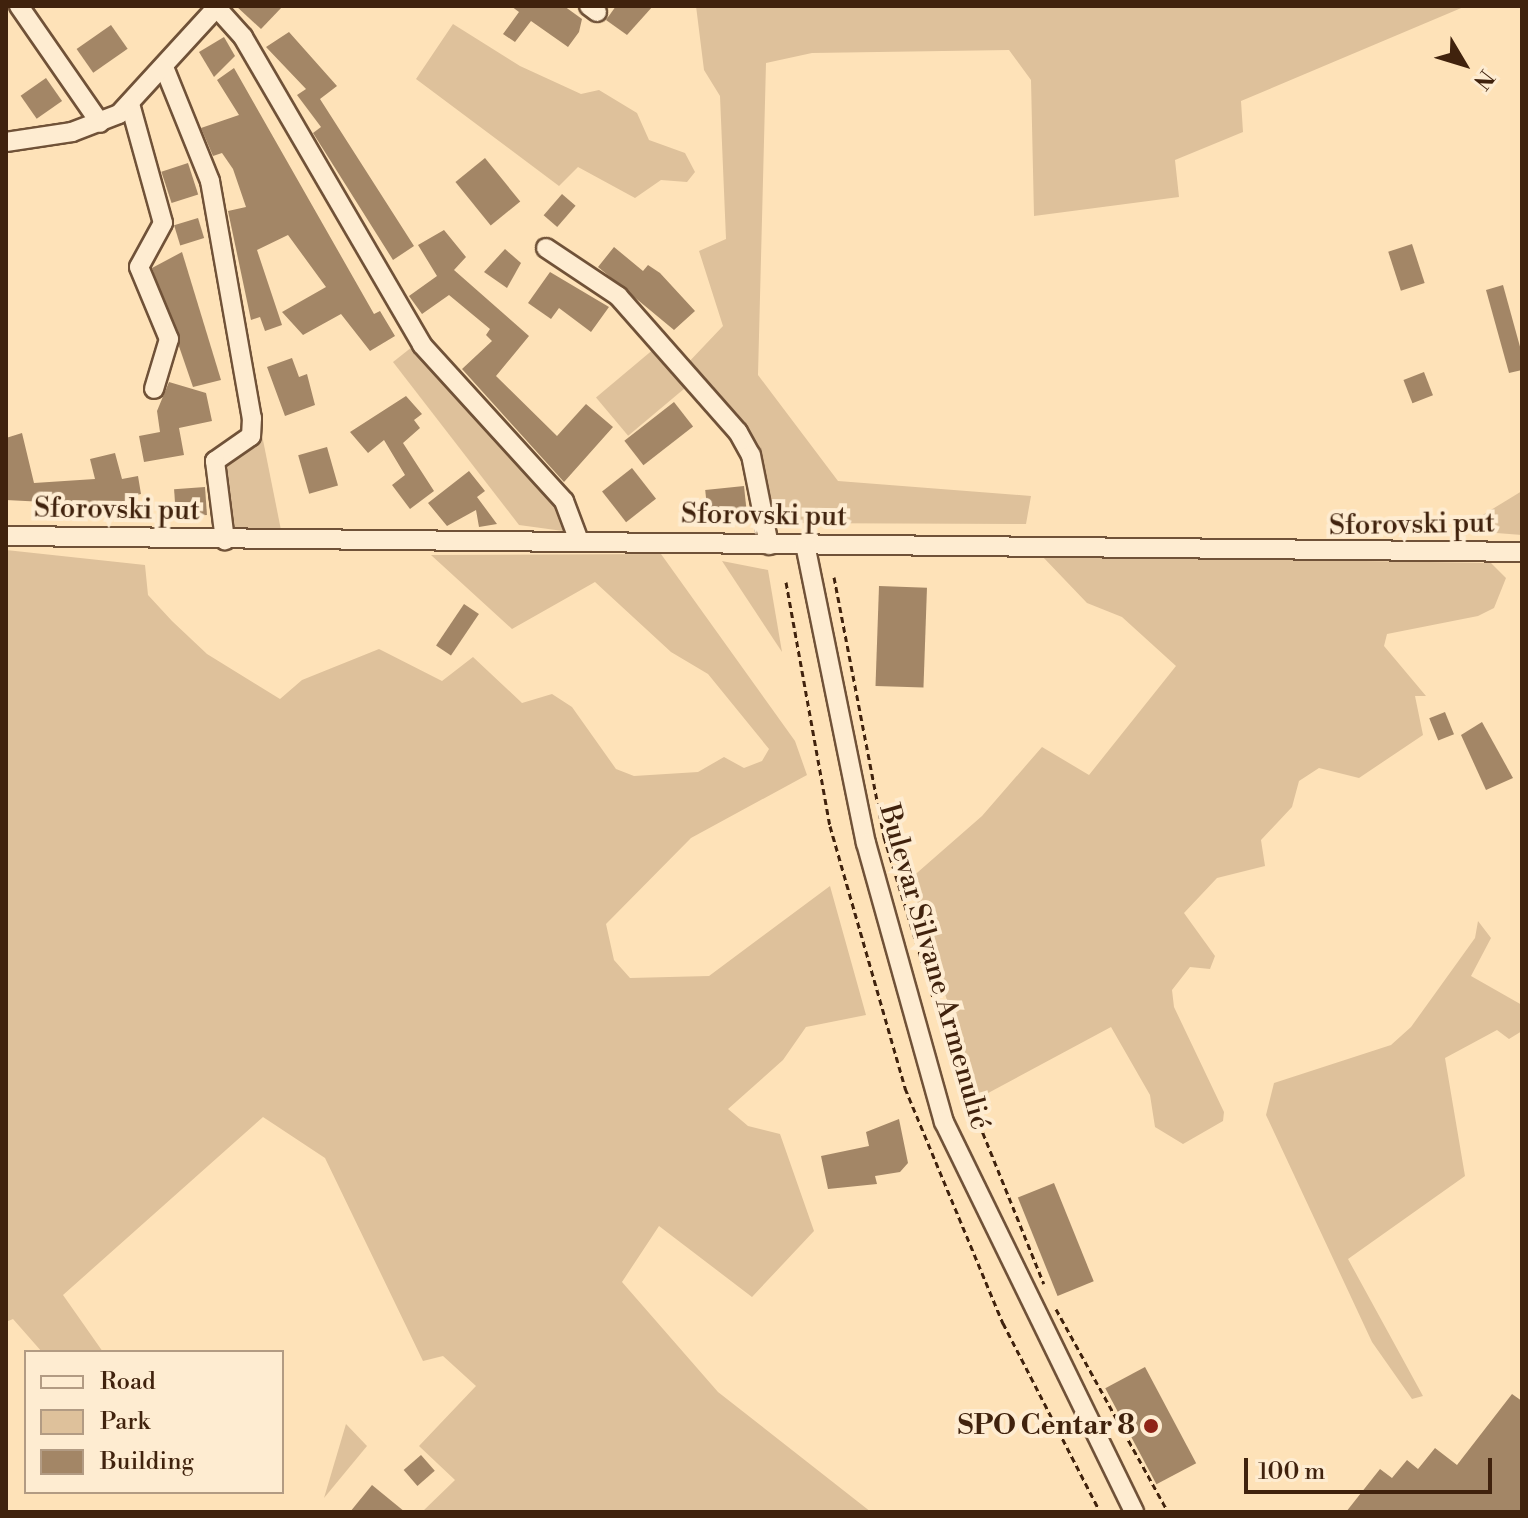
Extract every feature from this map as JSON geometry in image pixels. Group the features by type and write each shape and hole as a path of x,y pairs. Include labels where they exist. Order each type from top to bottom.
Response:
{"street":[{"path":"19,6 100,123"},
{"path":"6,142 100,123 130,104 217,7 243,37 422,345 564,501 579,541"},
{"path":"164,67 210,181 252,418 251,436 215,461 225,540"},
{"path":"130,104 163,230 139,267 169,339 154,389"},
{"path":"546,248 618,296 738,432 751,455 769,545"},
{"name":"Sforovski put","path":"6,536 1522,552"},
{"name":"Bulevar Silvane Armenulić","path":"805,544 866,843 944,1122 1134,1512"}],"path":[{"path":"834,577 884,837 949,1049 1049,1296 1168,1512"}],"green space":[{"path":"696,6 1466,6 1241,101 1243,132 1175,160 1179,197 1034,216 1031,80 1009,50 812,53 766,63 758,375 838,481 1031,496 1026,524 775,523 754,439 686,365 723,326 699,251 726,239 720,96 704,70"},
{"path":"453,24 520,66 581,94 599,90 637,113 649,140 685,153 695,172 687,182 661,180 635,198 578,167 559,186 416,79"},
{"path":"412,347 565,510 563,531 519,525 393,362"},
{"path":"655,348 687,386 628,436 596,397"},
{"path":"262,435 281,530 235,532 224,458"},
{"path":"1522,491 1522,535 1458,530"},
{"path":"6,550 145,565 148,595 172,621 207,654 280,699 302,680 379,649 442,681 473,657 522,703 552,694 572,707 616,769 634,776 698,772 724,757 744,768 762,761 769,749 708,674 671,652 595,582 512,629 431,555 661,554 795,741 807,775 691,838 606,924 614,960 630,978 709,976 830,886 866,1015 806,1027 783,1060 728,1109 748,1126 780,1134 814,1231 752,1297 659,1226 622,1282 718,1392 871,1512 422,1512 455,1480 419,1446 476,1386 443,1356 423,1361 325,1158 263,1117 63,1295 102,1350 40,1350 13,1319 6,1322"},
{"path":"1042,556 1491,563 1506,578 1494,608 1478,616 1387,634 1384,646 1426,696 1415,696 1423,735 1359,778 1319,768 1299,781 1292,807 1261,840 1265,866 1217,878 1184,913 1215,956 1210,969 1190,967 1172,990 1174,1007 1224,1112 1223,1121 1183,1144 1155,1127 1150,1095 1111,1027 977,1099 910,879 982,816 1042,747 1089,775 1176,666 1122,617 1087,603"},
{"path":"722,561 768,570 782,652"},
{"path":"1478,921 1491,938 1471,976 1522,1005 1522,1031 1509,1039 1497,1030 1445,1058 1465,1176 1348,1259 1423,1396 1412,1399 1372,1342 1266,1115 1274,1083 1391,1045 1411,1027 1475,938"},
{"path":"346,1424 367,1446 324,1498"}],"building":[{"path":"236,6 283,6 261,29"},
{"path":"511,6 564,6 582,19 579,32 568,47 531,21 515,42 503,34 519,12"},
{"path":"616,6 653,6 627,35 606,20"},
{"path":"111,25 128,49 93,73 77,49"},
{"path":"289,32 337,86 320,99 414,246 393,260 313,133 321,127 297,95 306,89 266,47"},
{"path":"224,37 235,56 214,77 199,52"},
{"path":"234,68 374,314 380,311 395,336 370,351 341,314 303,335 282,312 326,287 288,235 257,250 282,325 265,331 260,317 251,320 228,211 246,207 233,169 222,153 213,156 201,128 239,115 217,80"},
{"path":"46,78 62,101 37,119 21,96"},
{"path":"485,158 520,202 491,225 455,182"},
{"path":"188,163 198,194 172,203 161,172"},
{"path":"562,194 576,206 557,227 544,215"},
{"path":"198,218 204,238 180,245 174,225"},
{"path":"444,230 466,257 454,270 529,336 496,376 557,436 586,404 613,427 564,482 462,369 492,341 486,335 490,329 449,295 422,314 409,296 437,276 418,245"},
{"path":"1412,244 1425,283 1401,291 1388,252"},
{"path":"614,247 643,271 648,265 660,273 695,311 674,330 598,267"},
{"path":"505,249 521,263 507,288 484,272"},
{"path":"182,252 221,380 193,387 152,268"},
{"path":"550,272 609,307 591,332 559,308 551,319 528,303"},
{"path":"1503,285 1522,354 1522,370 1509,373 1486,290"},
{"path":"292,358 299,377 307,374 315,405 285,416 267,367"},
{"path":"1424,372 1433,395 1412,403 1403,380"},
{"path":"169,382 206,393 212,421 179,428 184,455 144,462 139,436 160,432 157,411"},
{"path":"406,396 422,414 414,420 420,428 403,443 434,491 410,509 392,485 405,475 384,440 368,453 350,432"},
{"path":"674,402 693,426 643,465 624,441"},
{"path":"22,433 34,483 95,479 90,459 115,453 122,479 138,476 141,494 131,496 133,505 104,511 103,505 6,500 6,438"},
{"path":"327,447 338,485 309,494 298,455"},
{"path":"632,468 656,499 626,522 602,491"},
{"path":"469,471 485,491 477,497 497,524 479,527 476,510 447,526 428,503"},
{"path":"744,486 747,514 708,518 705,490"},
{"path":"205,487 207,515 176,517 174,489"},
{"path":"879,586 927,588 923,688 876,686"},
{"path":"464,604 479,614 451,656 436,645"},
{"path":"1445,712 1454,734 1438,741 1429,718"},
{"path":"1482,722 1513,778 1486,790 1461,735"},
{"path":"899,1119 908,1163 900,1172 875,1176 877,1184 828,1189 821,1156 869,1146 866,1132"},
{"path":"1054,1183 1094,1281 1058,1296 1018,1198"},
{"name":"SPO Centar 8","path":"1145,1367 1196,1463 1156,1484 1105,1388"},
{"path":"1512,1394 1522,1401 1522,1512 1346,1512 1380,1469 1392,1478 1407,1460 1418,1469 1435,1448 1457,1465"},
{"path":"421,1455 435,1471 417,1486 404,1470"},
{"path":"372,1485 405,1512 350,1512"}],"place":[{"name":"SPO Centar 8","path":"1151,1426"}]}
